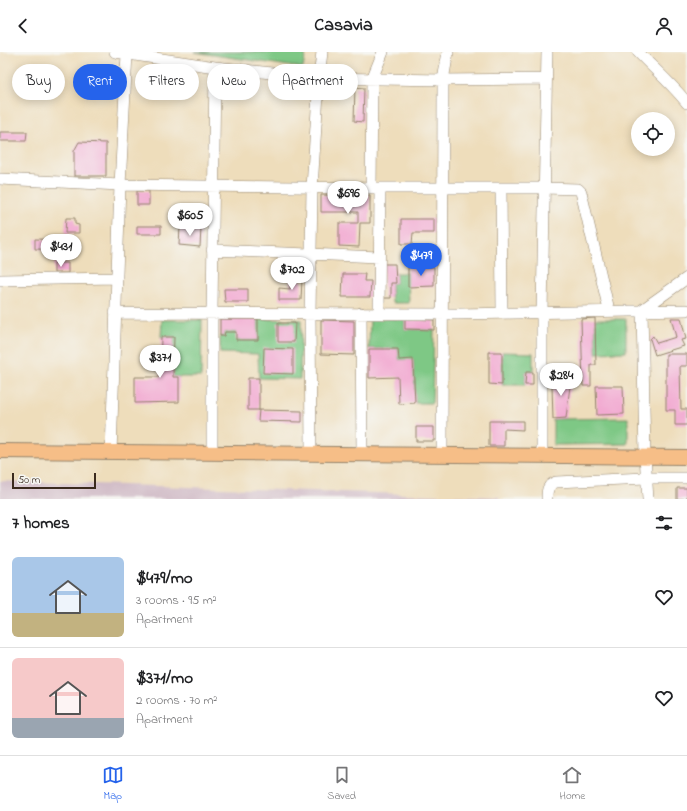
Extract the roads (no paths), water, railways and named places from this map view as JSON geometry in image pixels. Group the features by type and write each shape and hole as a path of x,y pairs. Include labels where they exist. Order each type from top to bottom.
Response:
{"main road":[{"path":"0,452 687,457"}],"street":[{"path":"116,52 207,66"},
{"path":"321,64 322,52"},
{"path":"379,313 379,257 372,79 382,52"},
{"path":"442,455 443,80 448,52"},
{"path":"542,456 542,312 547,52"},
{"path":"638,52 649,65 677,90 687,102"},
{"path":"111,453 120,186 127,54"},
{"path":"358,79 443,80 546,78"},
{"path":"212,453 212,250 214,100"},
{"path":"311,454 310,313 312,188 318,100"},
{"path":"0,179 120,186 544,188 578,190 581,192 608,310"},
{"path":"501,188 502,313"},
{"path":"212,250 379,257"},
{"path":"0,280 117,278"},
{"path":"642,310 687,278"},
{"path":"115,313 212,312 443,314 608,310 687,310"},
{"path":"642,310 645,456 648,499"},
{"path":"360,313 362,454"},
{"path":"547,499 547,489 550,484 556,482 646,478 687,478"}]}
